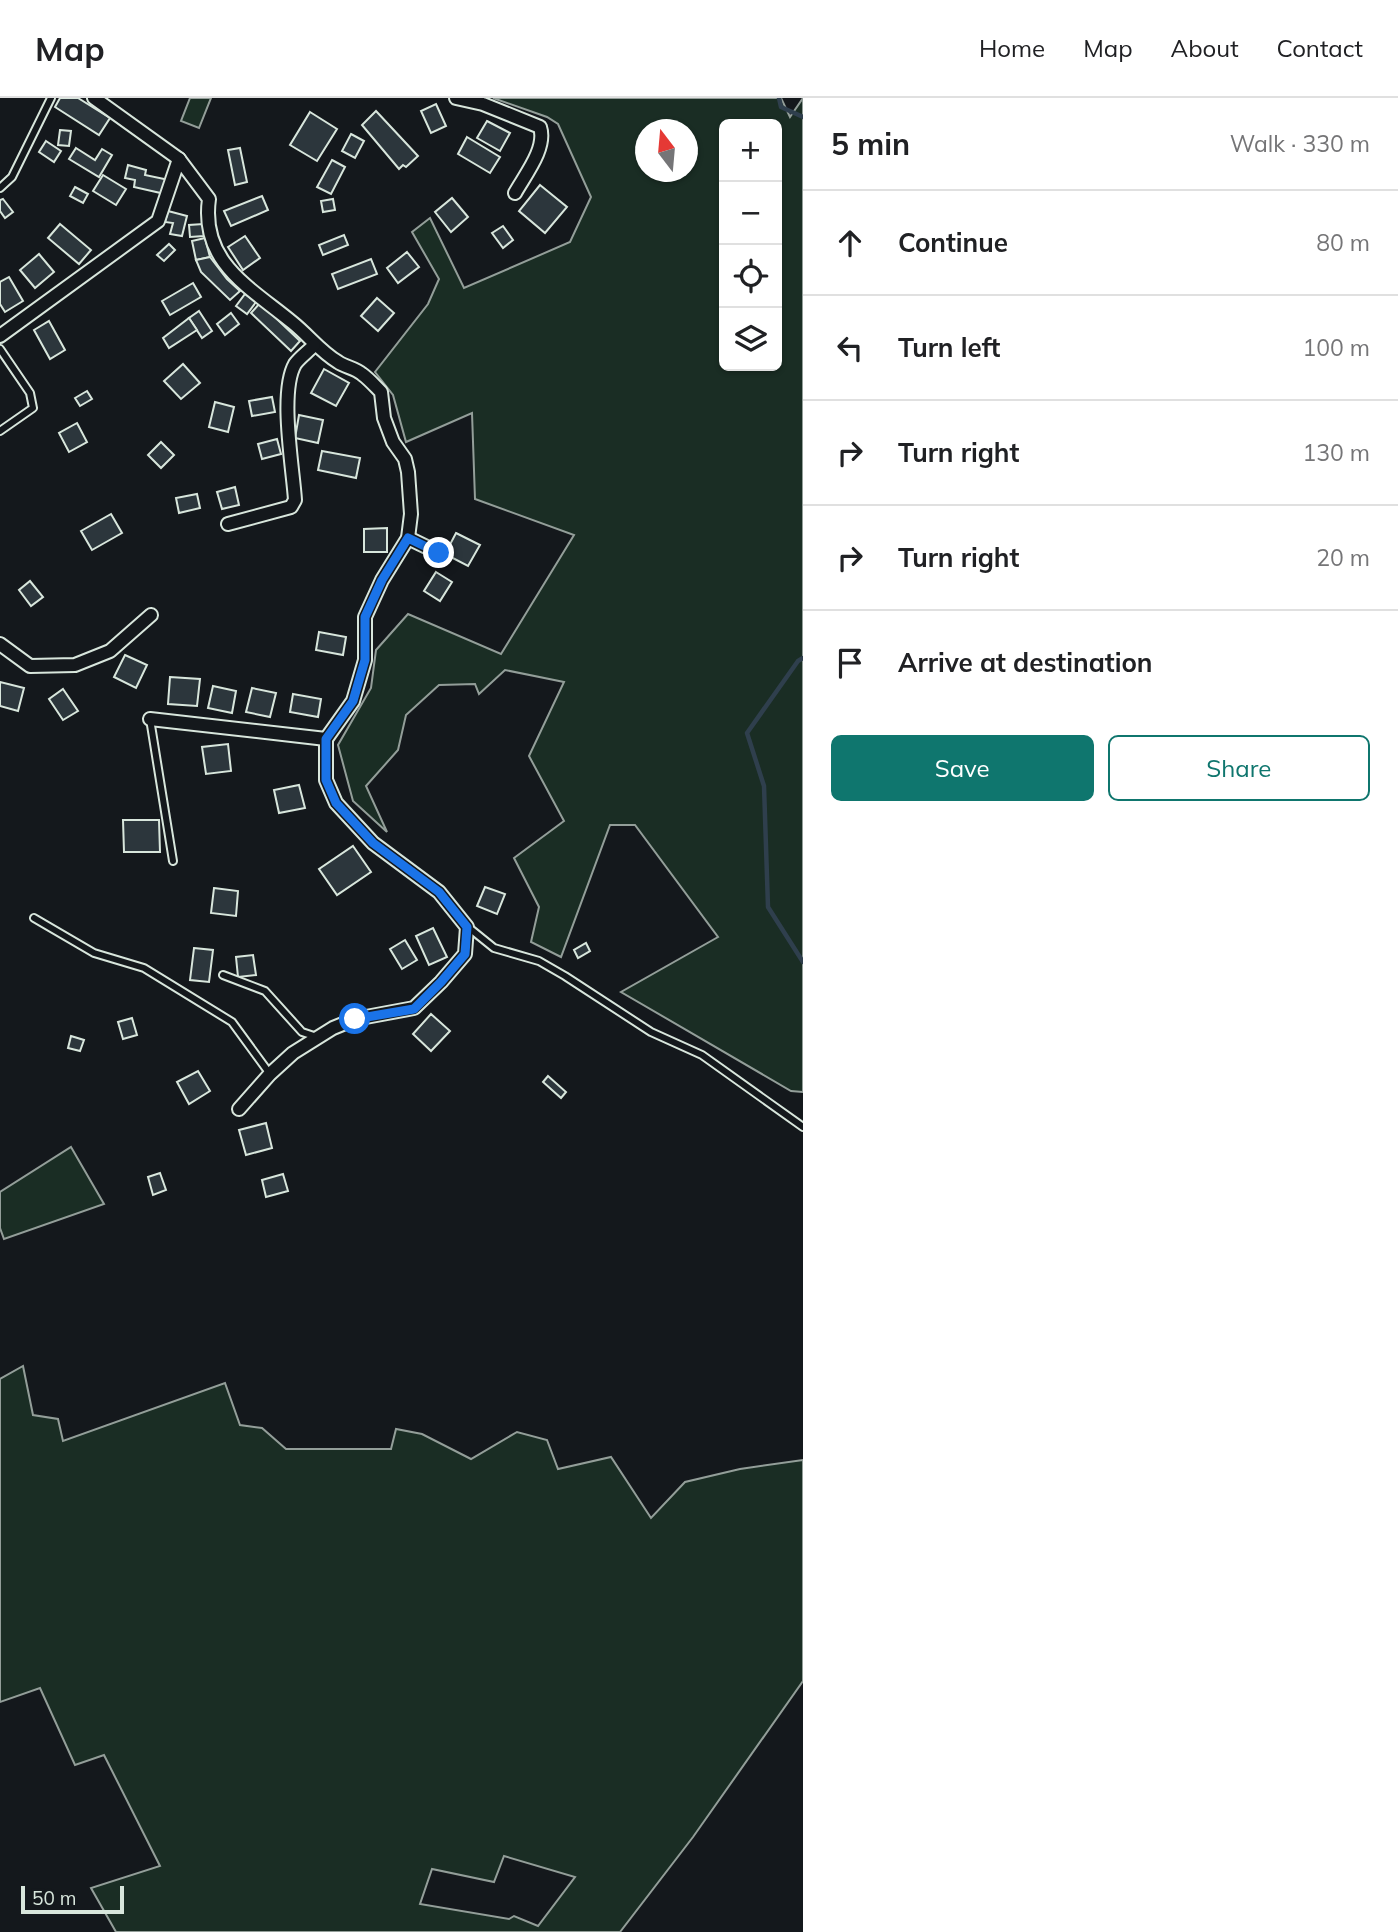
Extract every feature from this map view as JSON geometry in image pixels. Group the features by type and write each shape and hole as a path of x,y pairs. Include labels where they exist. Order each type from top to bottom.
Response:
{"street":[{"path":"94,98 180,159 209,199 206,217 223,264 250,290 295,325 314,345 338,363 361,373 382,392 384,418 393,442 405,459 408,472 411,514 408,538 382,580 365,617 365,660 353,701 326,739 326,780 336,803 373,843 439,892 467,927 465,954 414,1009 355,1019 319,1037 293,1053 239,1109"},
{"path":"456,98 483,104 540,127 543,135 538,151 515,193"},
{"path":"0,336 159,221 180,159"},
{"path":"228,524 291,507 295,500 288,388 295,365 314,345"},
{"path":"408,538 439,553"},
{"path":"0,644 30,666 75,665 110,651 151,615"},
{"path":"150,719 326,739"}],"lane":[{"path":"0,188 12,177 51,98"},
{"path":"0,349 30,393 33,408 0,431"},
{"path":"150,719 173,861"},
{"path":"34,918 94,953 144,968 232,1022 270,1074"},
{"path":"467,927 494,948 539,961 651,1032 702,1055 803,1128"},
{"path":"223,975 265,990 302,1032 319,1037"}],"green space":[{"path":"190,98 211,98 199,128 181,121"},
{"path":"493,98 781,98 790,117 803,98 803,1092 791,1091 621,992 718,937 635,825 610,825 561,957 531,942 539,907 514,858 564,821 529,756 564,682 505,670 479,694 475,684 439,685 406,715 398,750 366,786 387,832 353,801 338,745 371,688 376,650 408,614 501,654 574,535 475,499 472,413 406,442 393,395 375,372 428,304 439,279 412,232 430,218 464,288 570,242 591,197 558,124 547,117"},
{"path":"71,1147 104,1204 4,1239 0,1228 0,1192"},
{"path":"23,1366 33,1415 58,1419 63,1441 225,1383 240,1425 262,1428 286,1449 391,1449 396,1429 422,1434 471,1459 517,1432 547,1440 558,1469 611,1457 651,1518 685,1482 740,1469 803,1460 803,1681 693,1837 620,1932 116,1932 91,1888 160,1866 104,1755 75,1765 40,1688 0,1702 0,1379","holes":["504,1856 575,1877 538,1926 514,1916 509,1919 420,1904 432,1869 494,1882"]}],"building":[{"path":"60,98 78,98 110,118 99,135 55,107"},
{"path":"436,104 446,126 431,133 421,111"},
{"path":"376,111 418,156 406,167 403,165 399,169 362,125"},
{"path":"310,112 337,129 317,161 290,145"},
{"path":"487,121 510,133 500,151 477,138"},
{"path":"60,130 71,131 69,146 58,145"},
{"path":"351,134 364,141 355,158 342,151"},
{"path":"467,137 500,157 490,173 458,154"},
{"path":"46,141 61,151 54,162 39,152"},
{"path":"76,148 95,160 102,149 112,155 99,177 69,159"},
{"path":"240,148 247,182 235,185 228,150"},
{"path":"332,160 345,167 331,194 317,187"},
{"path":"128,165 146,170 145,175 169,180 165,194 134,187 135,180 125,178"},
{"path":"103,175 126,189 116,205 93,191"},
{"path":"540,185 567,207 545,233 519,211"},
{"path":"75,187 88,194 83,203 70,196"},
{"path":"262,196 268,210 231,226 224,211"},
{"path":"452,198 468,217 451,232 435,212"},
{"path":"3,199 13,212 5,218 0,211 0,200"},
{"path":"333,199 335,210 323,212 321,201"},
{"path":"168,211 187,216 182,236 170,234 173,223 165,222"},
{"path":"60,224 91,250 79,264 48,238"},
{"path":"203,224 204,236 190,237 189,225"},
{"path":"503,226 513,240 503,248 492,233"},
{"path":"344,235 348,245 323,255 319,245"},
{"path":"245,236 260,258 243,270 228,247"},
{"path":"205,238 210,257 196,260 192,241"},
{"path":"169,244 175,250 164,261 157,255"},
{"path":"407,252 419,267 398,283 387,268"},
{"path":"39,254 54,272 35,288 20,270"},
{"path":"210,257 240,291 230,300 201,272 196,260"},
{"path":"371,259 377,274 338,289 332,274"},
{"path":"9,277 23,301 5,312 0,304 0,282"},
{"path":"193,283 201,297 170,315 162,301"},
{"path":"245,294 256,302 247,314 236,306"},
{"path":"377,298 394,313 378,331 361,316"},
{"path":"260,303 300,341 291,351 251,313"},
{"path":"199,311 212,331 202,338 189,318"},
{"path":"231,313 239,324 225,335 217,324"},
{"path":"189,318 197,330 169,348 163,338"},
{"path":"49,321 65,350 50,359 34,330"},
{"path":"183,364 200,383 181,399 164,381"},
{"path":"324,369 349,383 336,406 311,393"},
{"path":"87,391 92,399 80,406 75,398"},
{"path":"272,397 275,412 252,416 249,401"},
{"path":"215,402 234,407 228,432 209,427"},
{"path":"299,415 323,420 318,443 295,438"},
{"path":"77,423 87,442 69,452 59,433"},
{"path":"277,439 281,454 262,459 258,444"},
{"path":"161,442 174,455 161,468 148,455"},
{"path":"322,451 360,458 356,478 318,470"},
{"path":"235,487 239,505 222,509 217,492"},
{"path":"197,494 200,508 179,513 176,498"},
{"path":"111,514 122,533 92,550 81,531"},
{"path":"387,528 387,552 364,552 364,529"},
{"path":"456,533 480,545 468,566 445,554"},
{"path":"436,572 452,582 440,601 424,591"},
{"path":"30,581 43,597 31,606 19,590"},
{"path":"319,632 346,637 343,655 316,650"},
{"path":"125,655 147,665 136,688 114,677"},
{"path":"170,677 200,679 197,706 168,704"},
{"path":"0,682 24,688 18,711 0,706"},
{"path":"213,686 236,691 232,713 208,708"},
{"path":"252,688 276,693 270,717 246,712"},
{"path":"63,689 78,711 63,720 49,699"},
{"path":"293,694 321,699 318,717 290,712"},
{"path":"228,744 231,771 206,774 202,747"},
{"path":"299,785 305,808 279,813 274,790"},
{"path":"123,820 159,820 160,852 124,852"},
{"path":"353,846 371,872 337,895 319,869"},
{"path":"485,887 505,894 497,914 477,906"},
{"path":"214,888 238,891 236,916 211,913"},
{"path":"433,928 447,957 429,965 416,936"},
{"path":"405,940 417,960 402,969 390,949"},
{"path":"586,943 590,951 578,958 574,950"},
{"path":"194,948 213,950 209,982 190,980"},
{"path":"253,955 256,975 238,977 236,957"},
{"path":"431,1014 450,1031 431,1051 413,1034"},
{"path":"132,1018 137,1035 123,1039 118,1022"},
{"path":"71,1036 84,1040 80,1051 68,1048"},
{"path":"198,1071 210,1091 189,1104 177,1082"},
{"path":"548,1076 566,1092 561,1098 543,1082"},
{"path":"266,1123 272,1148 246,1155 239,1130"},
{"path":"160,1173 166,1190 153,1195 148,1177"},
{"path":"283,1174 288,1191 266,1197 262,1180"}],"waterway":[{"path":"779,98 781,107 803,117"},
{"path":"803,658 798,661 747,733 764,786 768,907 803,962"}],"route":[{"path":"355,1019 414,1009 465,954 467,927 439,892 373,843 336,803 326,780 326,739 353,701 365,660 365,617 382,580 408,538 439,553"}]}
